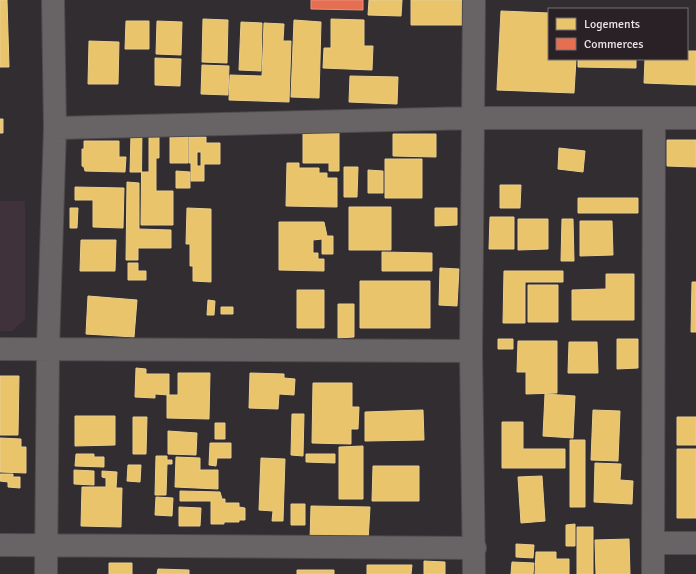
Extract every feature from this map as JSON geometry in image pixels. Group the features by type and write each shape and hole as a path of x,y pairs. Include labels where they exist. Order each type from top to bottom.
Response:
{"street":[{"path":"46,574 48,348 55,128 53,0"},
{"path":"474,0 471,351 474,574"},
{"path":"55,128 473,118 696,118"},
{"path":"653,574 654,118"},
{"path":"0,349 48,348 471,351"},
{"path":"653,543 696,544"},
{"path":"0,545 474,548"}],"shaded area":[{"path":"0,201 25,201 25,319 12,331 0,331"}],"building: Logements":[{"path":"0,0 7,0 9,67 0,67"},
{"path":"369,0 402,0 401,16 368,15"},
{"path":"411,0 465,0 465,25 411,25"},
{"path":"501,11 548,13 548,60 576,60 574,93 497,90"},
{"path":"203,19 228,20 227,63 202,62"},
{"path":"331,19 364,20 364,46 373,46 372,70 323,68 324,48 331,48"},
{"path":"294,20 321,22 319,98 291,97"},
{"path":"126,21 149,21 149,49 125,49"},
{"path":"157,21 182,22 181,55 156,54"},
{"path":"241,22 262,23 261,71 239,70"},
{"path":"264,23 284,24 283,41 291,41 289,102 229,100 230,75 262,76"},
{"path":"89,41 119,42 118,84 88,84"},
{"path":"688,51 696,51 696,85 644,83 645,60 688,60"},
{"path":"155,58 181,59 180,86 155,85"},
{"path":"578,60 636,60 636,68 578,67"},
{"path":"202,65 229,66 228,95 201,94"},
{"path":"350,76 398,77 397,104 349,102"},
{"path":"0,119 3,119 3,133 0,133"},
{"path":"142,127 159,127 159,158 156,158 156,191 173,191 173,225 141,225"},
{"path":"339,127 339,171 329,171 329,163 303,163 303,128"},
{"path":"170,132 188,133 188,163 170,163"},
{"path":"131,134 149,134 149,172 130,172"},
{"path":"393,134 436,134 436,157 393,156"},
{"path":"189,137 206,137 206,143 220,143 220,164 204,164 204,181 191,181 191,163 189,163","holes":["197,152 201,152 201,166 197,166"]},
{"path":"667,140 696,140 696,167 667,166"},
{"path":"84,141 119,141 119,157 126,157 125,172 85,171 84,167 82,166 82,149 84,149"},
{"path":"559,148 585,151 583,172 558,169"},
{"path":"385,159 422,159 422,198 385,198"},
{"path":"287,163 299,163 299,168 319,168 319,173 327,173 327,178 337,178 337,207 286,206"},
{"path":"344,167 358,167 357,197 344,197"},
{"path":"368,170 383,171 383,193 368,193"},
{"path":"176,171 190,172 190,188 176,188"},
{"path":"127,182 139,183 139,229 171,230 171,248 138,248 138,260 126,260"},
{"path":"500,185 521,185 520,208 500,208"},
{"path":"75,187 124,188 123,228 93,227 93,200 75,200"},
{"path":"578,198 638,198 638,213 578,213"},
{"path":"349,207 391,207 391,250 349,250"},
{"path":"70,208 78,208 77,228 70,228"},
{"path":"187,208 211,209 211,282 193,281 193,266 190,266 190,244 186,244"},
{"path":"435,208 457,208 457,225 435,226"},
{"path":"490,217 514,217 514,249 489,249"},
{"path":"518,219 548,219 548,249 518,250"},
{"path":"562,219 573,219 574,261 561,261"},
{"path":"580,221 612,221 613,255 580,256"},
{"path":"279,222 324,222 327,236 333,236 333,254 322,254 322,239 313,240 313,253 318,253 318,259 324,259 324,271 279,270"},
{"path":"81,240 116,240 115,271 80,271"},
{"path":"382,252 432,253 432,271 382,271"},
{"path":"128,263 138,263 138,271 146,271 146,280 128,280"},
{"path":"440,268 459,269 457,306 439,305"},
{"path":"504,271 563,271 563,282 525,282 525,323 503,323"},
{"path":"606,274 634,274 634,320 572,320 572,290 606,289"},
{"path":"360,281 430,281 430,328 360,328"},
{"path":"692,282 696,282 696,332 691,332"},
{"path":"528,285 558,285 558,322 528,322"},
{"path":"297,290 324,290 324,328 297,328"},
{"path":"88,296 137,300 134,337 86,334"},
{"path":"208,300 215,301 214,315 207,315"},
{"path":"338,304 354,304 354,337 338,338"},
{"path":"221,307 233,307 233,314 221,314"},
{"path":"498,339 513,339 513,349 498,349"},
{"path":"617,339 638,339 638,368 617,369"},
{"path":"518,341 557,341 557,393 526,394 526,372 517,372"},
{"path":"569,342 597,342 598,373 568,373"},
{"path":"136,368 146,369 146,374 169,374 169,395 155,394 155,398 135,397"},
{"path":"178,373 210,373 209,419 167,418 167,395 178,395"},
{"path":"250,373 284,374 284,378 295,379 294,395 279,394 278,409 249,408"},
{"path":"0,376 19,376 18,435 0,435"},
{"path":"313,383 352,383 352,407 359,407 358,429 351,429 351,444 312,443"},
{"path":"545,394 575,396 573,438 543,436"},
{"path":"423,410 424,440 365,441 365,412"},
{"path":"593,410 620,411 618,461 591,460"},
{"path":"292,414 304,414 303,456 291,455"},
{"path":"75,416 115,416 115,445 75,446"},
{"path":"133,417 147,417 146,454 133,454"},
{"path":"677,417 696,417 696,445 677,445"},
{"path":"502,422 523,422 523,449 565,449 565,468 502,468"},
{"path":"215,423 225,423 225,439 215,439"},
{"path":"168,431 197,433 196,455 168,454"},
{"path":"0,438 21,439 21,447 26,447 26,473 0,472"},
{"path":"570,440 585,440 585,507 570,507"},
{"path":"210,443 231,443 231,458 217,458 216,466 209,465"},
{"path":"363,446 363,499 339,499 339,447"},
{"path":"677,449 696,449 696,518 677,518"},
{"path":"76,454 94,454 94,457 104,457 104,467 75,466"},
{"path":"306,454 335,454 335,463 306,462"},
{"path":"156,456 167,456 167,460 172,460 172,464 167,464 166,495 155,495"},
{"path":"176,457 200,458 200,470 218,470 218,489 175,487"},
{"path":"261,458 285,459 283,521 272,521 273,511 259,510"},
{"path":"595,463 621,464 620,480 633,481 632,504 594,502"},
{"path":"128,465 141,465 140,482 127,481"},
{"path":"373,466 419,466 419,501 372,501"},
{"path":"74,470 94,471 94,485 74,484"},
{"path":"102,471 117,472 116,488 122,488 121,527 81,526 82,487 106,487 106,478 102,477"},
{"path":"0,474 13,474 13,477 20,477 20,488 8,487 8,482 0,481"},
{"path":"542,476 545,521 521,523 518,477"},
{"path":"180,491 220,492 222,499 225,499 225,503 239,503 239,507 245,508 245,520 239,520 239,522 224,522 224,524 211,524 211,501 180,501"},
{"path":"156,497 173,498 172,516 155,515"},
{"path":"291,504 305,504 305,525 291,525"},
{"path":"311,506 370,507 368,541 310,540"},
{"path":"179,507 201,508 200,526 179,526"},
{"path":"575,524 575,546 566,546 566,525"},
{"path":"577,527 593,527 593,574 577,574"},
{"path":"629,539 630,574 596,574 595,540"},
{"path":"516,544 534,545 533,558 516,557"},
{"path":"536,552 556,552 556,559 569,559 569,574 535,574"},
{"path":"424,561 445,562 445,574 424,574"},
{"path":"512,562 534,563 533,574 511,574"},
{"path":"109,563 132,563 132,574 109,574"},
{"path":"367,565 412,565 411,574 367,574"},
{"path":"158,569 189,570 189,574 157,574"},
{"path":"297,570 334,570 334,574 297,574"}],"building: Commerces":[{"path":"311,0 363,0 363,10 311,9"}]}
